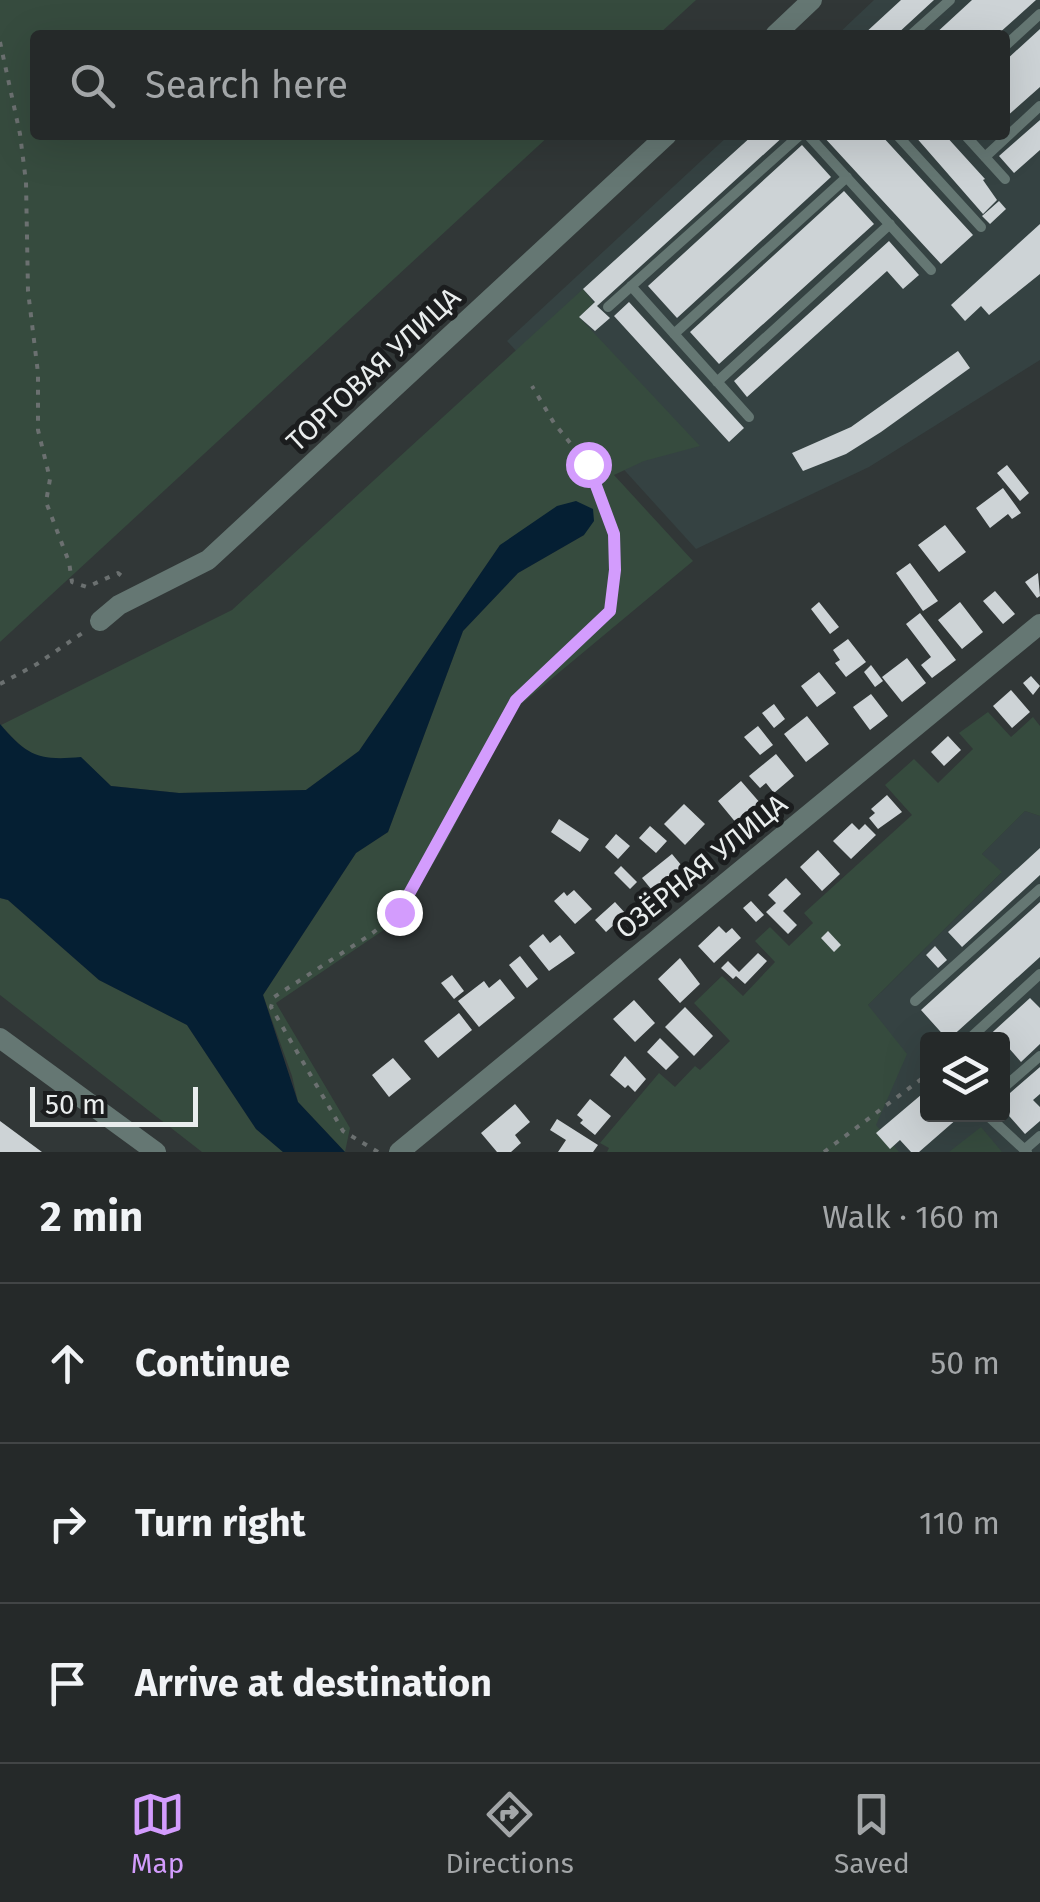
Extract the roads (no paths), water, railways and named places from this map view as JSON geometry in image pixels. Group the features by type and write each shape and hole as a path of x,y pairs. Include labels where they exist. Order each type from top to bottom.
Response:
{"street":[{"path":"779,30 812,0"},
{"name":"ТОРГОВАЯ УЛИЦА","path":"100,621 119,605 208,560 661,140"},
{"name":"ОЗЁРНАЯ УЛИЦА","path":"399,1152 1040,624"},
{"path":"0,1038 156,1152"}],"lane":[{"path":"917,30 950,0"},
{"path":"1010,41 1040,14"},
{"path":"1010,134 1040,106"},
{"path":"608,307 794,140"},
{"path":"813,140 932,270"},
{"path":"902,140 981,227"},
{"path":"970,140 1005,180"},
{"path":"985,157 1003,140"},
{"path":"674,334 847,177"},
{"path":"718,382 890,224"},
{"path":"630,286 749,416"},
{"path":"915,1001 1040,888"},
{"path":"977,1032 1040,974"},
{"path":"1010,1082 1040,1056"},
{"path":"995,1122 1026,1151 1040,1136"}],"water":[{"path":"576,501 593,509 594,521 584,535 518,573 463,631 388,832 356,853 263,995 298,1102 345,1152 283,1152 256,1129 187,1025 99,980 8,900 0,898 0,724 35,754 81,757 111,786 179,793 306,790 359,751 500,545 557,506"}]}
